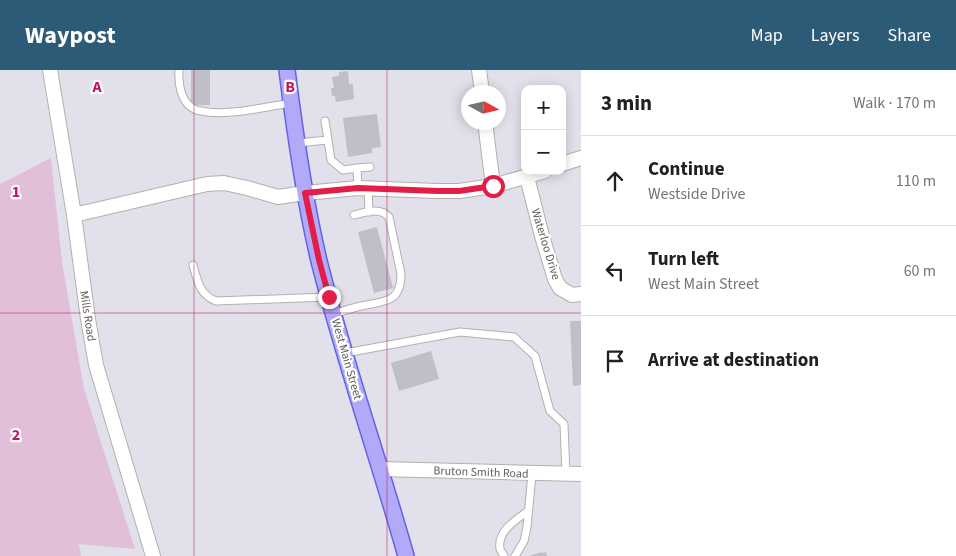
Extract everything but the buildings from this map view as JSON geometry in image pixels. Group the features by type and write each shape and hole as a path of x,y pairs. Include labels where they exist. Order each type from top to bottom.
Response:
{"main road":[{"name":"West Main Street","path":"287,70 305,193 317,251 406,556"}],"street":[{"name":"Mills Road","path":"50,70 96,365 153,556"},
{"path":"479,70 481,85"},
{"path":"486,130 493,186"},
{"path":"566,163 581,158"},
{"path":"74,215 207,184 224,184 247,188 278,197 363,188 459,191 493,186 533,175"},
{"name":"Waterloo Drive","path":"527,177 555,278 560,288 572,295 581,294"},
{"name":"Bruton Smith Road","path":"380,469 581,474"}],"lane":[{"path":"179,70 178,80 181,91 186,102 195,110 227,113 291,103"},
{"path":"325,121 331,160 342,170 370,167"},
{"path":"297,143 328,140"},
{"path":"357,168 369,212"},
{"path":"334,314 360,306 387,301 394,297 399,290 401,282 389,217 385,212 380,211 354,215"},
{"path":"194,265 200,288 208,298 216,301 329,297"},
{"path":"345,352 460,332 514,337 535,356 550,411 564,424 566,475"},
{"path":"515,556 524,541 532,474"},
{"path":"504,556 500,549 502,535 510,524 528,511"}],"shaded area":[{"path":"51,158 62,262 84,389 135,549 79,544 81,556 0,556 0,184"}],"route":[{"path":"329,297 305,193 358,188 459,191 493,186"}]}
